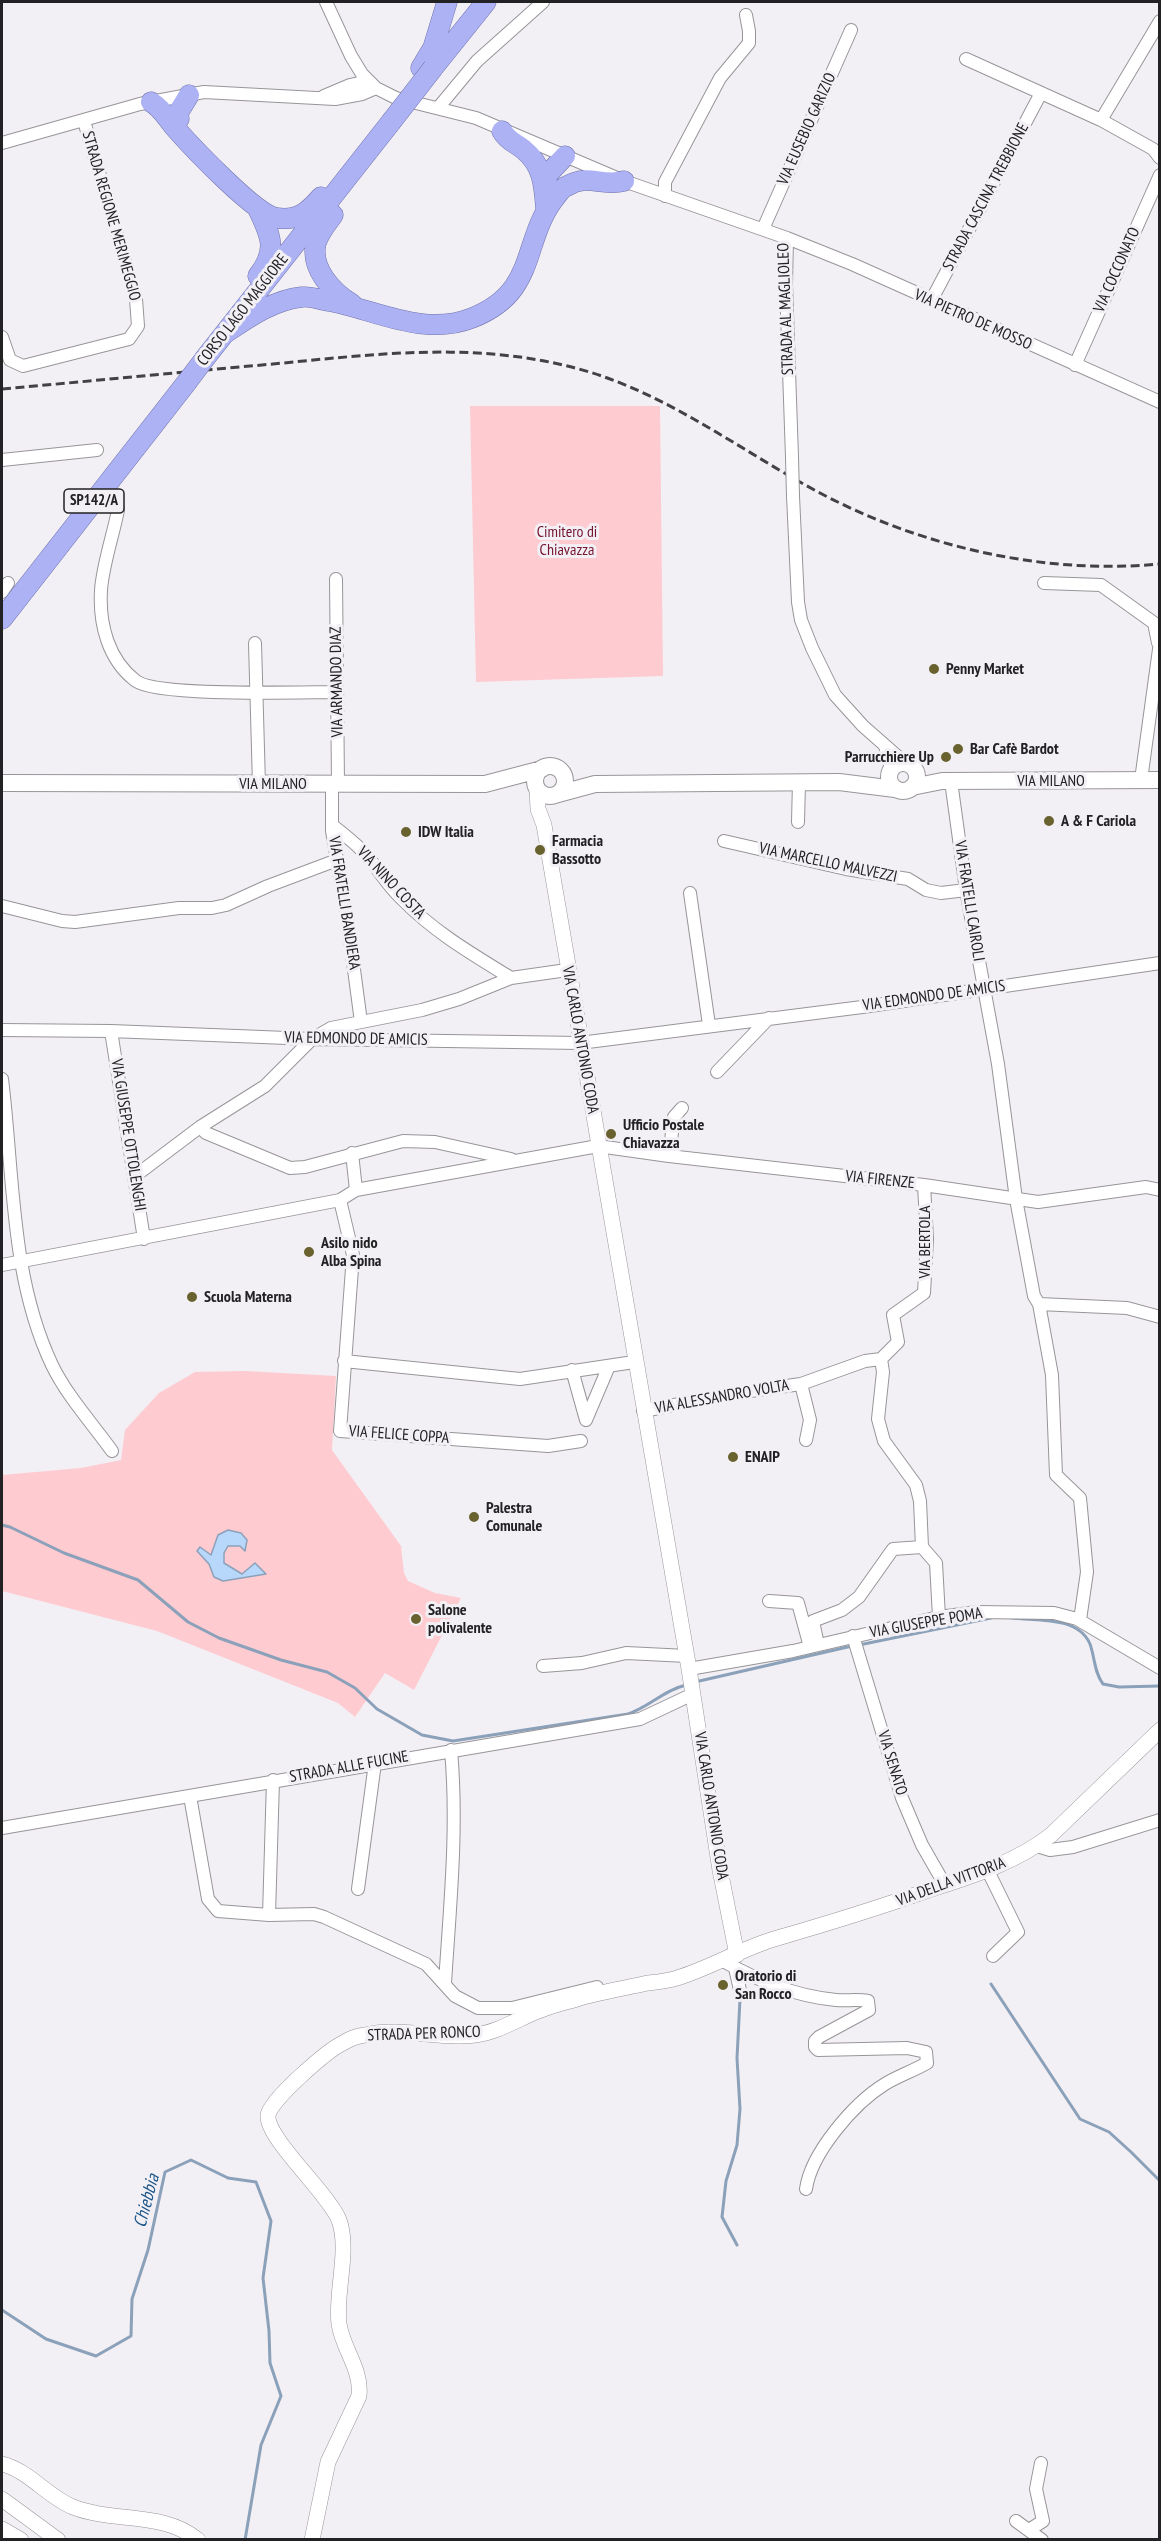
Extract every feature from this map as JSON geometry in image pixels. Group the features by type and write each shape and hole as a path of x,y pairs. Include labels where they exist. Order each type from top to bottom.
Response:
{"highway":[{"path":"426,70 447,2"},
{"name":"CORSO LAGO MAGGIORE","path":"2,619 391,122 426,70 486,2"},
{"path":"468,24 496,2"},
{"path":"164,106 182,105 189,95"},
{"path":"164,106 190,143 258,209 275,218 292,218 307,213 324,194 349,176"},
{"path":"502,131 507,140 521,148 554,185"},
{"path":"230,327 281,301 304,297 434,326 453,324 485,312 510,292 521,279 554,185 549,174 565,156"},
{"path":"349,176 343,201 323,229 316,244 316,258 324,279 339,296 357,307"},
{"path":"554,185 579,180 610,184 624,181"},
{"path":"230,327 238,303 268,263 271,255 270,235 258,209"}],"main road":[{"name":"VIA MILANO","path":"2,783 485,784 538,780 556,767 563,774 590,784"},
{"path":"538,780 546,796 556,795 565,785 563,774"},
{"name":"VIA MILANO","path":"556,795 590,784 839,782 901,776 947,781 1160,780"}],"street":[{"path":"326,2 351,56 372,84"},
{"path":"438,108 477,61 543,2"},
{"path":"665,196 665,182 720,78 748,43 749,31 746,15"},
{"path":"1101,120 1160,21"},
{"name":"VIA EUSEBIO GARIZIO","path":"763,229 851,30"},
{"path":"342,88 350,74 351,56"},
{"path":"966,59 1101,120 1153,149 1160,158"},
{"path":"321,97 342,88 372,84"},
{"path":"189,95 222,92 346,98 372,84"},
{"name":"STRADA AL MAGLIOLEO","path":"372,84 396,98 476,118 624,181 787,238 786,284 798,602 808,638 835,695 885,745 901,776"},
{"name":"STRADA CASCINA TREBBIONE","path":"931,301 1041,93"},
{"path":"2,143 84,121 164,106"},
{"name":"STRADA REGIONE MERIMEGGIO","path":"2,337 10,360 23,366 129,339 138,326 136,299 84,121"},
{"name":"VIA COCCONATO","path":"1075,365 1160,175"},
{"name":"VIA PIETRO DE MOSSO","path":"787,238 1160,402"},
{"path":"2,460 97,450"},
{"path":"118,510 101,590 104,631 114,658 137,682 170,690 337,692"},
{"name":"VIA ARMANDO DIAZ","path":"335,784 336,579"},
{"path":"1044,582 1101,585 1154,623 1159,642 1141,780"},
{"path":"255,643 259,784"},
{"name":"VIA CARLO ANTONIO CODA","path":"538,780 538,809 544,825 634,1362 688,1663 732,1961"},
{"name":"VIA FRATELLI CAIROLI","path":"947,781 998,1064 1016,1199 1034,1296 1039,1304 1052,1375 1056,1475 1080,1498 1087,1572 1080,1620"},
{"path":"798,822 799,782"},
{"name":"VIA FRATELLI BANDIERA","path":"335,784 332,825 348,917 361,1022"},
{"name":"VIA CARLO ANTONIO CODA","path":"544,825 546,807 556,795"},
{"name":"VIA NINO COSTA","path":"332,825 350,839 400,898 423,919 445,937 511,978"},
{"name":"VIA MARCELLO MALVEZZI","path":"724,841 846,869 908,879 926,890 940,893 966,890"},
{"path":"2,906 62,921 75,922 179,908 212,908 226,905 337,860"},
{"path":"690,893 709,1025"},
{"name":"VIA EDMONDO DE AMICIS","path":"2,1030 111,1031 312,1039 580,1043 1160,963"},
{"path":"135,1176 200,1127 265,1086 312,1039 331,1028 422,1010 459,999 511,978 567,970"},
{"path":"717,1072 769,1018"},
{"name":"VIA GIUSEPPE OTTOLENGHI","path":"111,1031 144,1239"},
{"path":"2,1079 6,1146 20,1262 31,1312 52,1365 66,1389 112,1450"},
{"path":"669,1156 674,1117 682,1108"},
{"path":"200,1127 206,1132 290,1168 305,1167 403,1141 435,1142 516,1161"},
{"path":"2,1265 340,1200 356,1190 598,1146"},
{"name":"VIA FIRENZE","path":"598,1146 924,1185 1016,1199 1051,1201 1146,1187 1160,1190"},
{"path":"352,1154 356,1190"},
{"name":"VIA BERTOLA","path":"881,1359 898,1342 893,1315 924,1293 927,1239 924,1185"},
{"name":"VIA FELICE COPPA","path":"340,1200 353,1255 340,1431 548,1446 581,1441"},
{"path":"1039,1304 1127,1308 1160,1317"},
{"path":"881,1359 884,1372 878,1419 884,1441 916,1485 920,1502 922,1547 936,1563 939,1617"},
{"name":"VIA ALESSANDRO VOLTA","path":"643,1411 743,1392 801,1384 865,1361 881,1359"},
{"path":"344,1361 520,1379 634,1362"},
{"path":"572,1370 586,1420 609,1366"},
{"name":"VIA ALESSANDRO VOLTA","path":"801,1384 810,1420 806,1440"},
{"path":"814,1646 813,1621 842,1610 859,1597 893,1549 922,1547"},
{"path":"769,1601 798,1603 814,1646"},
{"name":"VIA GIUSEPPE POMA","path":"688,1663 814,1646 939,1617 977,1612 1054,1613 1080,1620 1160,1668"},
{"name":"VIA SENATO","path":"853,1636 902,1798 922,1845 945,1885"},
{"path":"543,1666 582,1663 626,1653 688,1663"},
{"name":"STRADA ALLE FUCINE","path":"2,1828 640,1719 693,1694"},
{"name":"VIA DELLA VITTORIA","path":"732,1961 766,1941 842,1920 988,1870 1037,1846 1160,1730"},
{"path":"444,1983 455,1830 451,1750"},
{"path":"358,1889 375,1763"},
{"path":"268,1915 273,1780"},
{"path":"190,1796 208,1899 218,1911 268,1915 314,1914 324,1917 426,1964 455,1996 478,2008 512,2008 545,1998 613,1984 641,1980 651,1983"},
{"path":"1037,1846 1050,1850 1073,1847 1160,1820"},
{"path":"988,1870 1018,1932 993,1956"},
{"path":"732,1961 740,1990"},
{"path":"732,1961 786,1991 838,2000 855,1998 868,2001 869,2010 819,2037 815,2041 815,2047 818,2050 907,2048 926,2052 927,2063 885,2084 838,2128 808,2174 806,2189"},
{"name":"STRADA PER RONCO","path":"312,2540 328,2462 359,2396 360,2385 353,2360 343,2342 339,2323 342,2240 340,2221 330,2204 272,2130 268,2115 271,2108 291,2085 323,2056 343,2043 366,2034 403,2031 475,2035 571,2001 674,1979 732,1961"},
{"path":"1029,2530 1043,2521 1036,2489 1041,2463"},
{"path":"2,2464 72,2506 106,2516 170,2523 198,2540"},
{"path":"2,2499 58,2540"},
{"path":"1016,2521 1042,2540"},
{"path":"2,2529 21,2540"}],"green space":[{"name":"Cimitero di Chiavazza","path":"470,406 660,406 663,676 476,682"},
{"path":"245,1371 336,1376 332,1450 401,1546 404,1573 408,1581 435,1593 461,1598 414,1690 385,1673 355,1717 338,1703 157,1631 2,1591 2,1475 81,1468 121,1460 125,1430 159,1393 195,1372"}],"water":[{"path":"228,1530 241,1533 247,1540 245,1551 240,1546 228,1546 224,1553 224,1563 242,1574 255,1563 266,1574 223,1581 214,1577 209,1564 197,1551 200,1547 211,1555 218,1535"}],"waterway":[{"path":"2,1525 64,1553 138,1580 188,1622 219,1638 281,1660 327,1672 355,1688 377,1709 422,1735 453,1741 628,1714 686,1685"},
{"path":"859,1645 991,1618"},
{"path":"1012,1618 1045,1620 1067,1624 1076,1629 1090,1644 1096,1670 1103,1684 1119,1687 1160,1686"},
{"path":"695,1682 852,1646"},
{"path":"991,1984 1080,2119 1109,2132 1160,2181"},
{"path":"737,2245 722,2217 726,2181 737,2145 740,2109 737,2058 740,1999"},
{"name":"Chiebbia","path":"2,2310 46,2339 96,2356 131,2336 132,2299 148,2250 165,2172 191,2160 228,2178 256,2182 271,2221 263,2278 270,2363 281,2396 261,2445 245,2540"}],"railway":[{"path":"2,389 388,354 465,352 541,360 611,379 643,393 703,424 820,493 859,512 942,542 1029,561 1073,565 1160,564"}],"place":[{"name":"Penny Market","path":"934,669"},
{"name":"Bar Cafè Bardot","path":"958,749"},
{"name":"Parrucchiere Up","path":"946,757"},
{"name":"A & F Cariola","path":"1049,821"},
{"name":"IDW Italia","path":"406,832"},
{"name":"Farmacia Bassotto","path":"540,850"},
{"name":"Ufficio Postale Chiavazza","path":"611,1134"},
{"name":"Asilo nido Alba Spina","path":"309,1252"},
{"name":"Scuola Materna","path":"192,1297"},
{"name":"ENAIP","path":"733,1457"},
{"name":"Palestra Comunale","path":"474,1517"},
{"name":"Salone polivalente","path":"416,1619"},
{"name":"Oratorio di San Rocco","path":"723,1985"}]}
